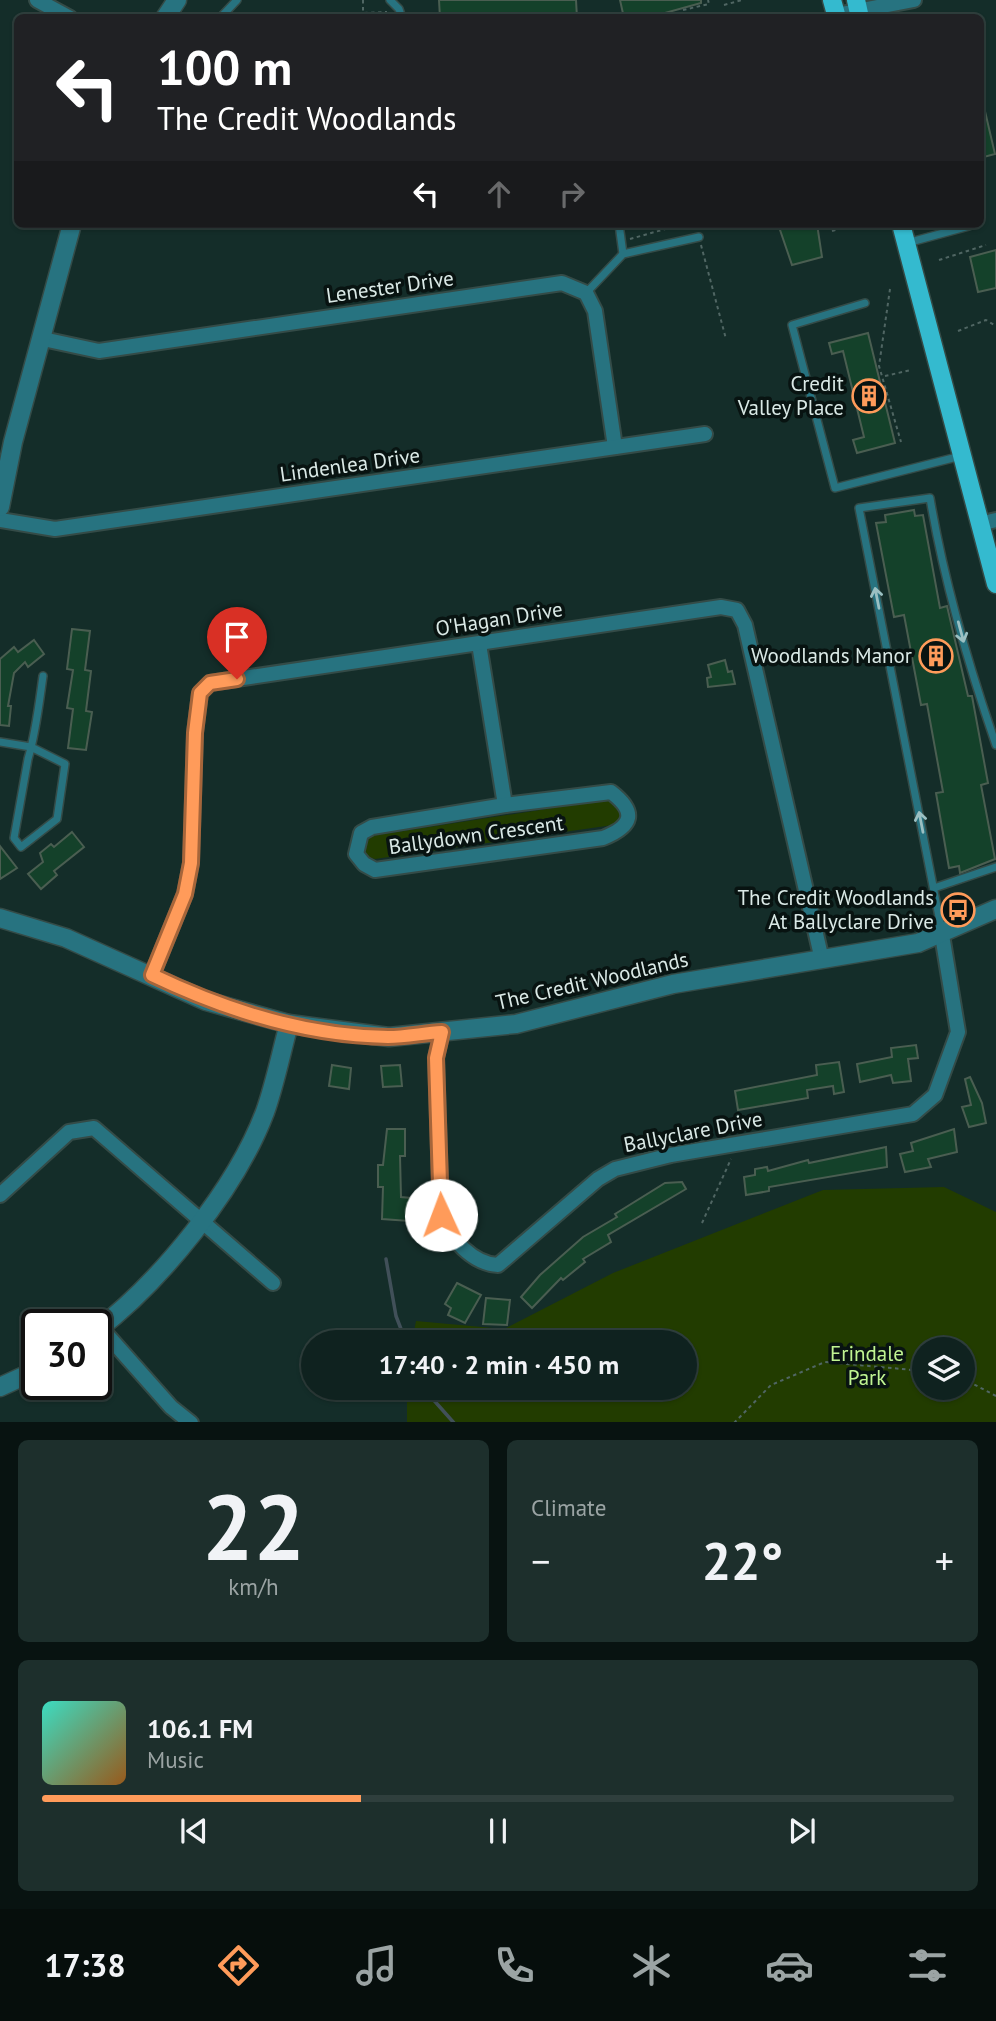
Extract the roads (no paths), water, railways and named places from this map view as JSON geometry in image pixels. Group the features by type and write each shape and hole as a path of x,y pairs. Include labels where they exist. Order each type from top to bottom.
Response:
{"main road":[{"path":"902,228 962,456 988,522 996,584"}],"street":[{"path":"37,0 63,14"},
{"path":"835,11 858,10 914,0"},
{"path":"0,507 7,442 43,339 71,228"},
{"name":"Lenester Drive","path":"43,339 99,351 562,283 586,293"},
{"path":"586,293 595,311 615,447"},
{"name":"Lindenlea Drive","path":"0,520 55,529 705,434"},
{"name":"O'Hagan Drive","path":"152,975 185,894 191,863 195,733 200,693 210,683 721,607 737,610 745,625 822,960"},
{"name":"Ballydown Crescent","path":"478,644 505,804"},
{"name":"Ballydown Crescent","path":"611,792 624,802 629,813 627,824 619,832 603,838 375,870 364,864 356,854 361,833 372,827 505,804 611,792"},
{"name":"The Credit Woodlands","path":"0,918 66,938 206,1001 289,1024 389,1037 516,1024 673,984 918,943 996,909"},
{"name":"Ballyclare Drive","path":"442,1032 436,1058 441,1215 450,1233 480,1261 498,1265 505,1262 598,1180 615,1169 671,1155 914,1114 926,1106 935,1095 958,1032 942,934"},
{"path":"112,1319 124,1309 202,1223 264,1113 289,1024"},
{"path":"0,1195 69,1132 94,1128 273,1283"},
{"path":"112,1345 171,1407 190,1422"},
{"path":"0,1387 21,1377"}],"lane":[{"path":"224,14 237,0"},
{"path":"390,0 400,9 401,14"},
{"path":"620,228 623,254"},
{"path":"906,243 962,228"},
{"path":"586,293 623,254 699,237"},
{"path":"865,303 792,325 835,488 962,456"},
{"path":"942,934 859,508 930,498 938,545 975,683 996,745"},
{"path":"0,742 31,747 65,764 57,819 21,847 15,838 31,747 43,676"},
{"path":"934,888 996,867"}],"waterway":[{"path":"386,1259 396,1316 401,1330"},
{"path":"434,1400 453,1422"}],"place":[{"name":"Credit Valley Place","path":"869,396"},
{"name":"Woodlands Manor","path":"936,656"},
{"name":"The Credit Woodlands At Ballyclare Drive","path":"958,910"}],"park label":[{"name":"Erindale Park","path":"867,1366"}]}
